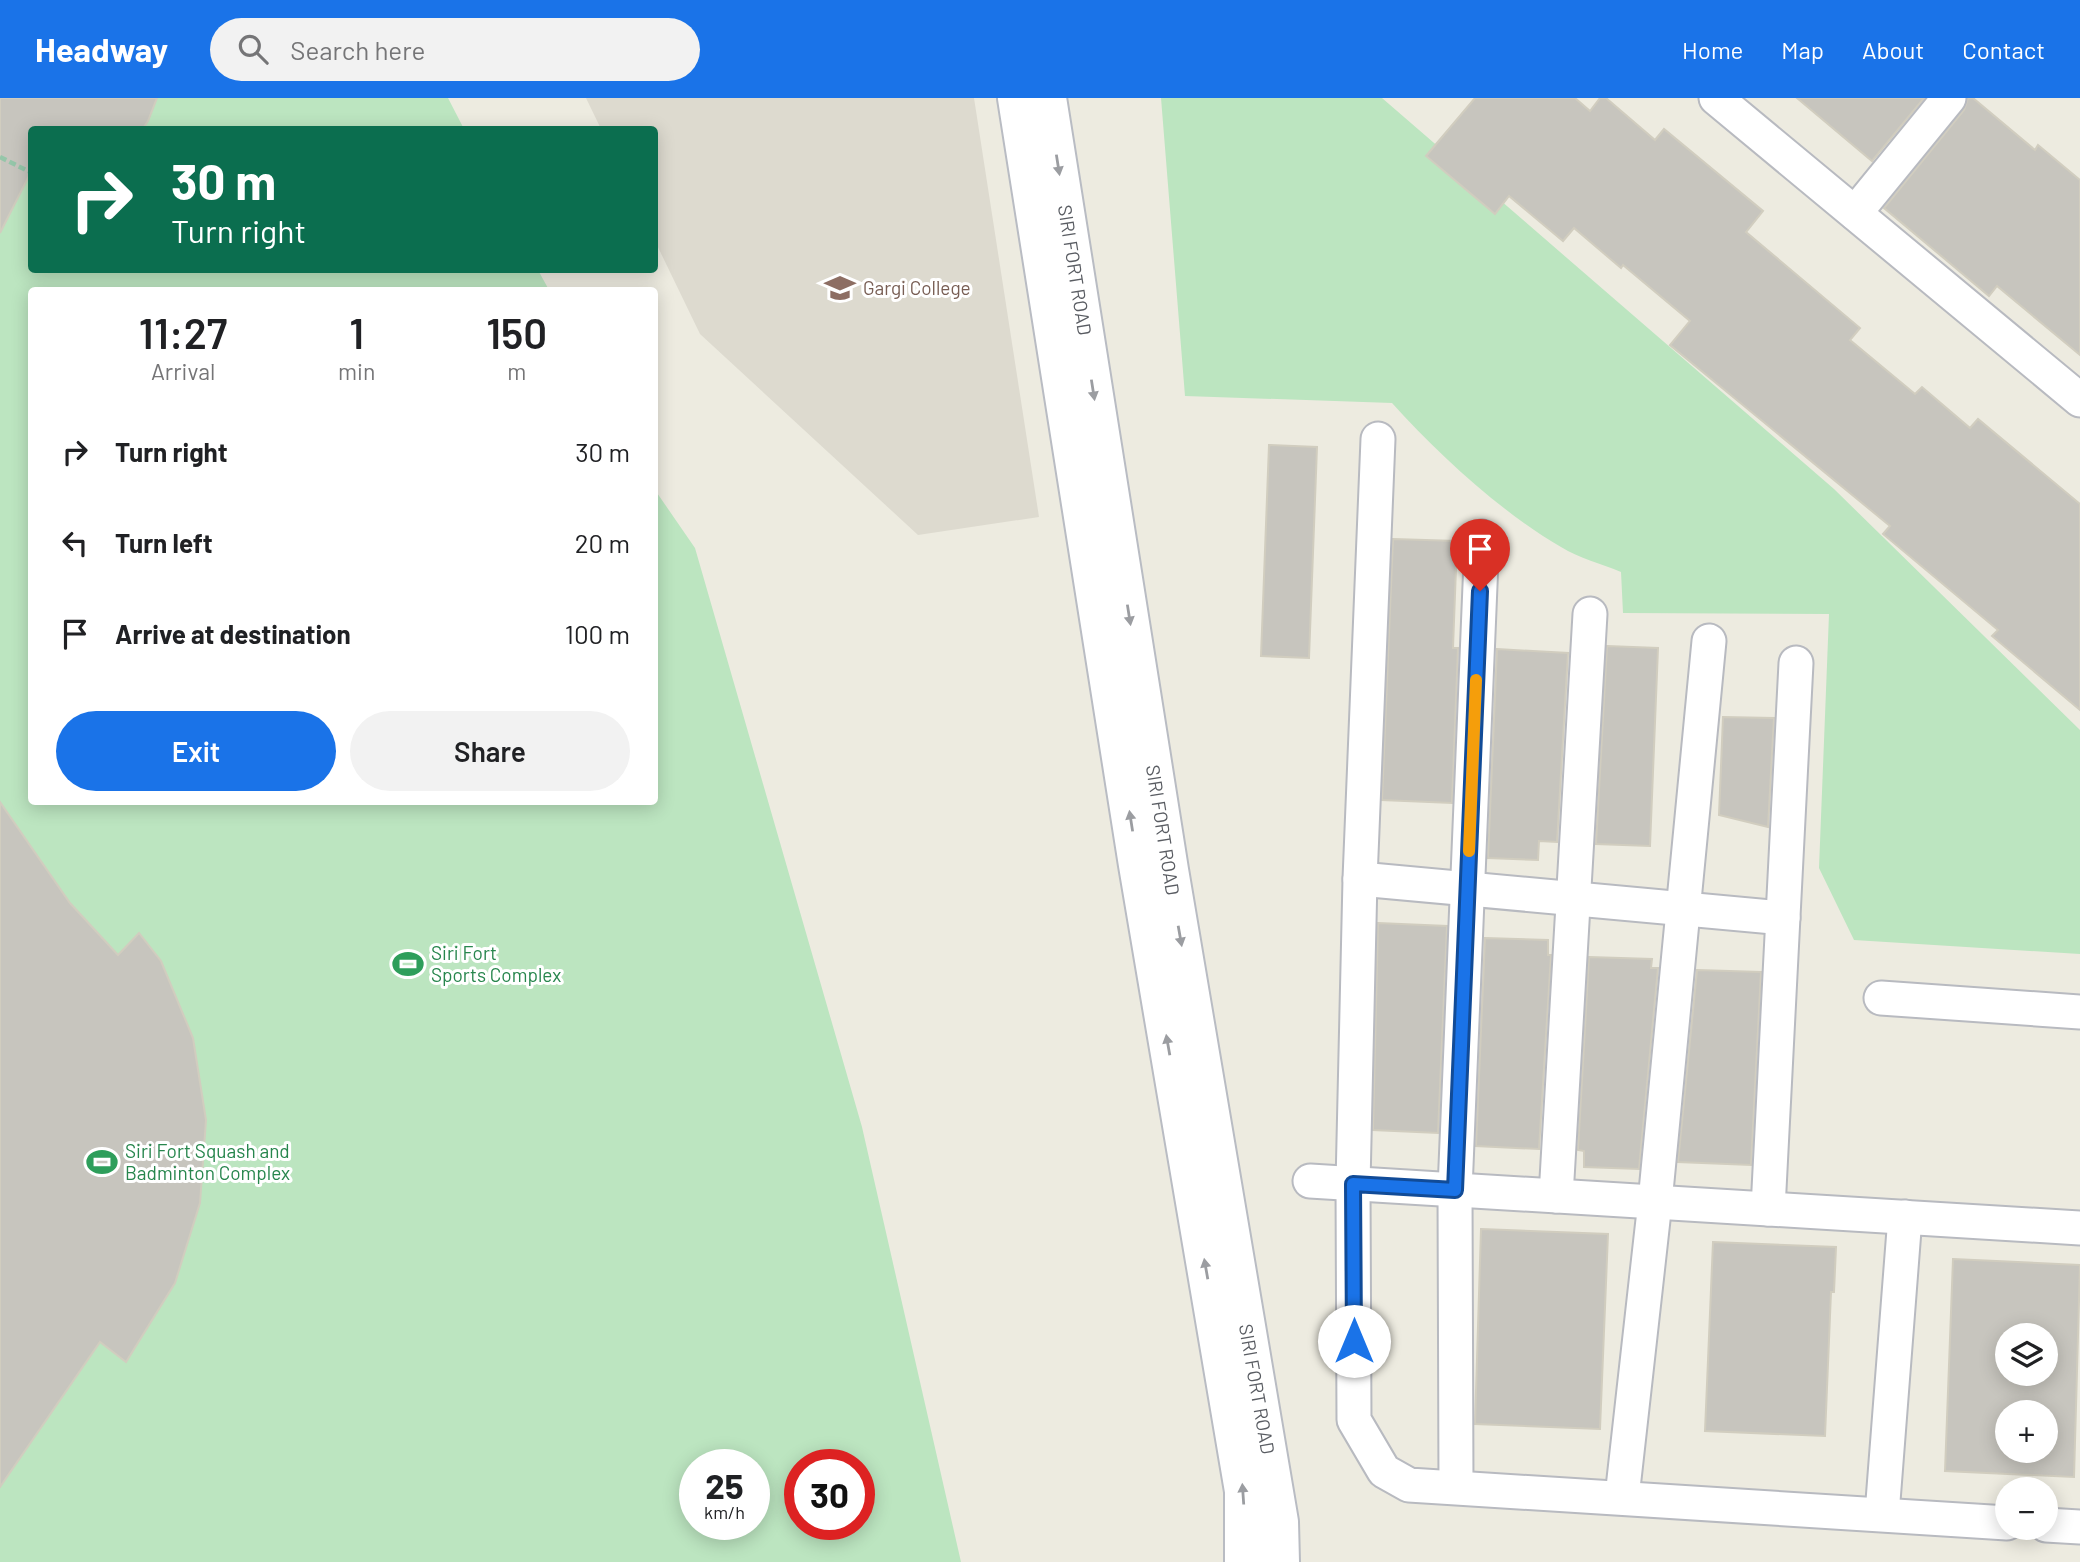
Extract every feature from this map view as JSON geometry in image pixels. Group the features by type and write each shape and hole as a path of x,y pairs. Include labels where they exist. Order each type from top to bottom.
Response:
{"street":[{"name":"SIRI FORT ROAD","path":"1017,98 1138,864 1244,1491 1244,1562"},
{"name":"SIRI FORT ROAD","path":"1047,98 1167,856 1279,1522 1280,1562"},
{"path":"1716,98 2080,400"},
{"path":"1855,213 1948,98"},
{"path":"1378,439 1360,879 1353,1184 1354,1420 1384,1471 1409,1485 1995,1521"},
{"path":"1456,1486 1455,1190 1482,537"},
{"path":"1556,1196 1590,614"},
{"path":"1622,1497 1655,1202 1709,641"},
{"path":"1768,1209 1796,663"},
{"path":"1360,879 1783,918"},
{"path":"1881,998 2080,1012"},
{"path":"1310,1181 2080,1228"},
{"path":"1882,1514 1905,1217"},
{"path":"2058,1526 2080,1527"}],"path":[{"path":"0,157 28,171"}],"shaded area":[{"name":"Gargi College","path":"586,98 974,98 1039,517 918,535 700,334 658,247 658,126 600,126"}],"green space":[{"name":"Siri Fort Sports Complex","path":"0,98 448,98 462,126 28,126 28,273 540,273 547,287 28,287 28,805 658,805 658,494 695,548 862,1127 961,1562 0,1562"},
{"path":"1161,98 1382,98 1834,489 2080,730 2080,954 1854,940 1819,868 1829,614 1623,613 1621,572 1568,551 1516,517 1450,462 1392,403 1185,396"}],"building":[{"path":"0,98 157,98 145,126 28,126 28,178 0,233"},
{"path":"1475,98 1575,98 1590,111 1600,98 1606,98 1655,140 1664,129 1763,211 1746,232 1860,328 1850,340 1915,394 1922,387 1970,428 1978,419 2080,504 2080,710 1992,636 1998,630 1883,534 1890,526 1670,345 1690,321 1574,228 1563,241 1509,196 1495,214 1426,156"},
{"path":"1797,98 1924,98 1872,161"},
{"path":"1968,98 1973,98 2035,150 2038,145 2080,180 2080,355 1997,286 1989,296 1884,208 1964,110"},
{"path":"1269,445 1317,447 1309,658 1261,656"},
{"path":"1393,539 1457,541 1453,648 1458,648 1452,803 1382,800"},
{"path":"1607,646 1658,648 1650,846 1596,844"},
{"path":"1497,649 1568,653 1557,842 1539,841 1538,860 1488,858"},
{"path":"1723,717 1774,718 1768,827 1719,815"},
{"name":"Siri Fort Squash and Badminton Complex","path":"0,802 70,903 118,955 139,933 161,961 193,1038 206,1120 200,1203 175,1283 126,1362 100,1342 0,1487"},
{"path":"1378,923 1447,926 1438,1133 1373,1130"},
{"path":"1485,938 1548,940 1548,955 1551,955 1539,1149 1476,1146"},
{"path":"1589,957 1652,959 1651,968 1658,968 1639,1169 1584,1167 1584,1151 1578,1150"},
{"path":"1697,970 1761,972 1751,1165 1678,1162"},
{"path":"1481,1229 1608,1234 1600,1429 1475,1424"},
{"path":"1713,1242 1836,1247 1834,1292 1831,1292 1825,1436 1705,1431"},
{"path":"1953,1259 2080,1265 2074,1477 1945,1471"}],"slow traffic":[{"path":"1469,851 1476,680"}],"place":[{"name":"Gargi College","path":"840,288"},
{"name":"Siri Fort Sports Complex","path":"408,964"},
{"name":"Siri Fort Squash and Badminton Complex","path":"102,1162"}],"route":[{"path":"1354,1341 1353,1184 1455,1190 1480,591"}]}
